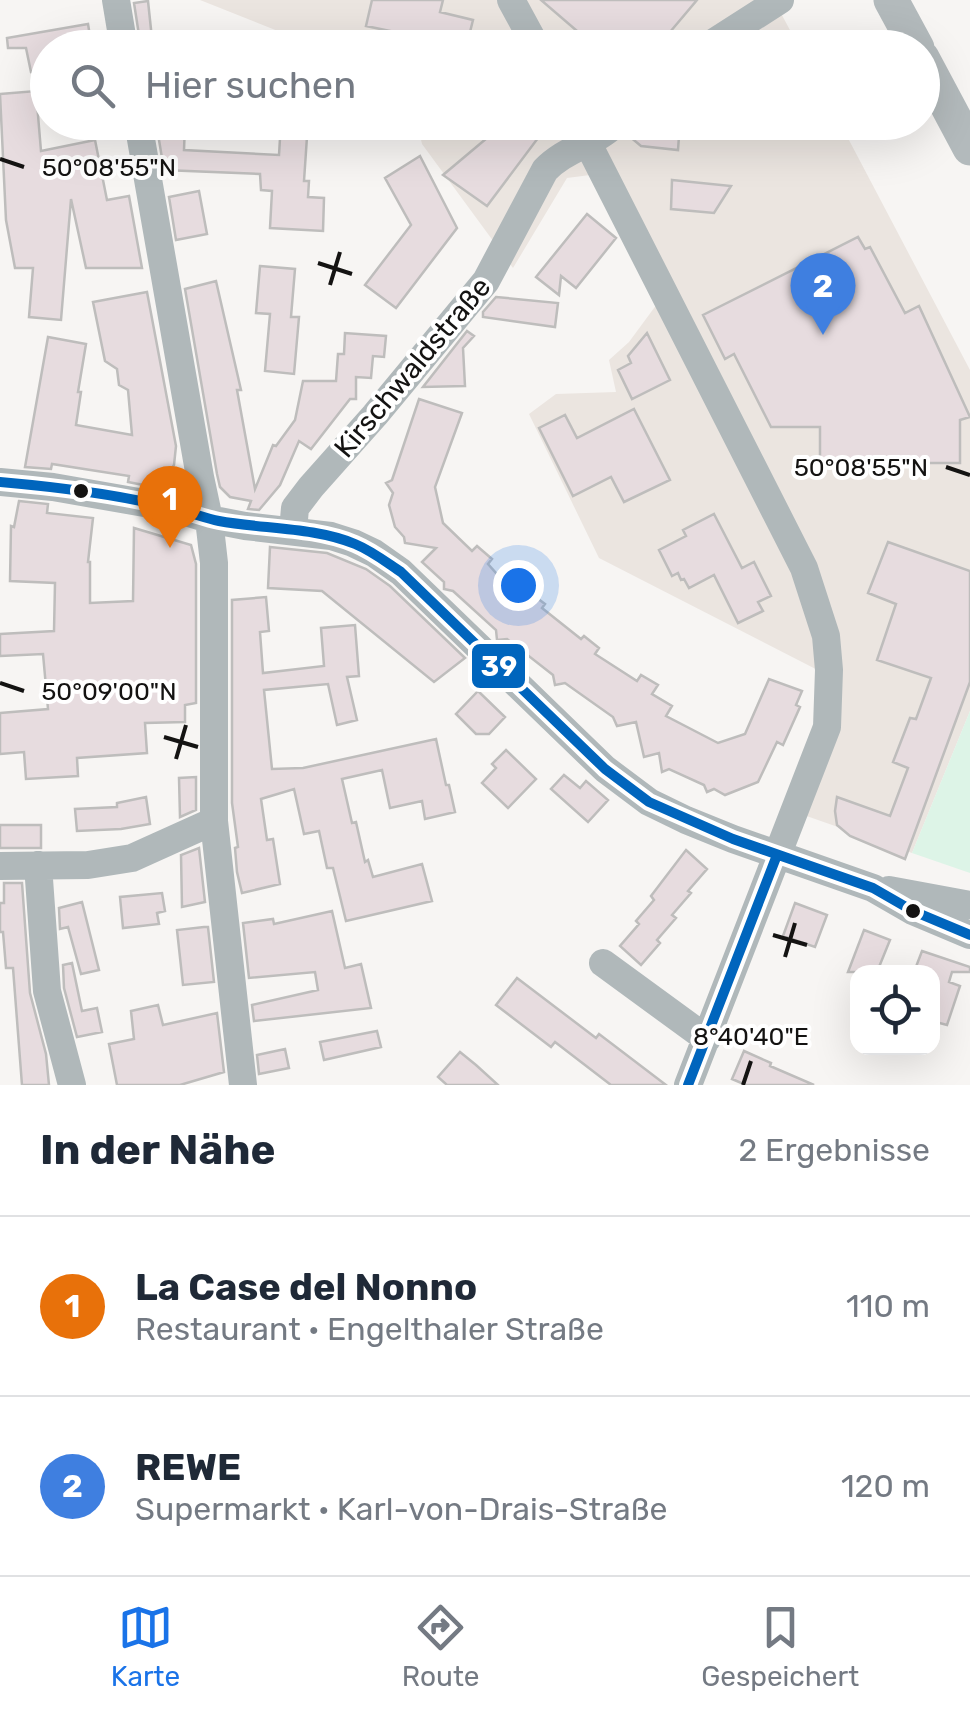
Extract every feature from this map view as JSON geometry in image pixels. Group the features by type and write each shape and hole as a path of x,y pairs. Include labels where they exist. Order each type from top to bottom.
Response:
{"main road":[{"path":"891,0 907,30"},
{"path":"940,92 970,148"}],"street":[{"path":"116,0 121,30"},
{"path":"511,0 527,30"},
{"path":"733,30 780,0"},
{"path":"141,140 214,563 214,821 242,1085"},
{"name":"Kirschwaldstraße","path":"292,530 295,508 311,487 486,281 545,170 575,140"},
{"path":"586,140 804,568 822,623 829,670 826,728 688,1085"},
{"path":"0,482 53,487 353,543 388,562 604,769 649,802 777,855 873,888 970,935"},
{"path":"0,866 88,865 132,858 214,821"},
{"path":"38,865 47,991 72,1085"},
{"path":"873,888 970,905"},
{"path":"604,964 707,1040"}],"shaded area":[{"path":"200,0 776,0 790,30 275,30"},
{"path":"421,140 849,140 970,370 970,711 912,853 798,813 839,681 599,558 529,414 556,394 616,392 609,360 629,342 657,304 590,175 567,178 513,268"}],"green space":[{"path":"970,711 970,873 912,853"}],"building":[{"path":"372,0 443,0 440,12 473,20 470,30 385,30 366,26"},
{"path":"541,0 697,0 672,30 576,30"},
{"path":"148,1 151,30 138,30 134,3"},
{"path":"88,24 89,30 53,30"},
{"path":"30,34 30,67 26,48 8,48 7,38"},
{"path":"30,92 30,140 40,140 41,151 95,140 107,200 129,196 142,268 86,268 71,199 61,320 29,317 33,268 15,268 6,220 0,94"},
{"path":"159,140 184,140 184,150 279,155 280,140 307,140 304,181 309,181 308,197 324,198 323,231 270,228 272,191 261,190 260,174 164,170"},
{"path":"485,140 536,140 487,206 443,175"},
{"path":"634,140 679,140 678,150 641,146"},
{"path":"420,156 457,228 396,308 365,285 411,225 385,178"},
{"path":"672,180 731,186 714,213 671,209"},
{"path":"199,191 207,234 176,240 169,197"},
{"path":"587,214 616,238 576,288 561,276 559,295 536,277"},
{"path":"858,237 865,249 870,247 905,313 919,306 970,417 960,420 960,463 820,463 820,427 771,427 734,354 725,359 703,315"},
{"path":"260,266 295,269 291,317 299,317 294,374 265,371 270,314 256,313"},
{"path":"216,281 241,390 237,390 255,489 273,445 295,420 303,381 336,381 338,354 344,354 345,333 386,336 384,357 373,356 371,378 356,377 356,399 350,399 311,449 299,441 280,485 259,510 248,509 251,501 230,497 220,487 217,474 185,289"},
{"path":"147,292 176,446 174,465 159,488 128,482 129,476 52,464 51,469 25,467 48,337 86,344 76,425 132,435 128,390 119,385 117,369 105,361 93,302"},
{"path":"496,297 558,303 555,327 483,317"},
{"path":"467,331 474,336 463,348 465,386 423,387"},
{"path":"647,333 670,380 632,399 618,370 631,363 628,356"},
{"path":"419,399 462,413 435,487 443,523 472,551 477,546 492,559 488,564 512,591 524,598 529,592 545,604 542,608 599,648 595,654 637,681 641,675 658,685 652,694 672,706 666,716 718,743 745,734 769,679 802,691 796,705 800,707 783,745 777,742 758,782 725,795 714,789 707,792 704,785 669,769 662,772 659,753 644,757 636,722 617,726 613,717 565,683 555,685 553,675 507,639 497,640 496,630 453,591 444,589 444,582 422,562 436,548 405,543 395,527 389,505 393,493 386,483 392,480"},
{"path":"634,409 670,480 624,502 611,477 573,496 539,428 565,415 577,438"},
{"path":"19,501 48,504 47,513 93,518 88,562 90,603 133,601 134,528 191,545 196,564 196,703 185,705 185,722 145,723 147,753 77,758 78,776 26,779 24,752 0,754 0,713 48,709 43,654 0,656 0,634 54,631 55,583 10,581 11,526 14,527"},
{"path":"714,514 742,568 754,562 771,596 758,602 763,611 738,623 714,575 689,588 678,573 672,576 659,550 686,536 683,530"},
{"path":"888,542 970,571 970,682 905,859 850,836 837,825 835,811 837,797 890,816 908,768 893,762 910,718 916,719 931,678 877,660 896,604 868,593"},
{"path":"270,547 327,553 366,569 390,586 465,658 434,682 322,591 268,588"},
{"path":"266,597 269,631 260,632 263,673 324,666 321,628 355,625 359,676 347,677 357,720 337,725 328,684 264,690 272,769 303,768 436,739 455,812 425,819 422,801 390,808 382,770 342,779 352,823 356,822 365,862 368,860 373,877 422,864 432,901 346,921 319,831 304,834 294,789 261,799 267,840 273,839 280,884 242,893 232,803 232,600"},
{"path":"478,691 505,717 489,734 476,734 456,714"},
{"path":"506,750 536,779 508,808 482,783 496,768 492,764"},
{"path":"564,775 580,788 586,781 608,800 588,822 551,789"},
{"path":"196,777 196,810 180,817 179,778"},
{"path":"146,797 150,824 77,831 75,809 117,807 117,803"},
{"path":"0,825 41,825 41,848 0,848"},
{"path":"199,848 205,902 182,907 181,855"},
{"path":"686,850 707,869 672,915 676,918 657,940 660,943 641,965 620,946 639,924 636,921 654,900 651,896"},
{"path":"4,883 22,883 30,993 46,1054 49,1085 22,1085 13,968 6,968 0,932"},
{"path":"162,893 165,911 157,913 159,924 123,928 120,897"},
{"path":"82,902 99,970 81,974 68,927 60,929 59,908"},
{"path":"795,903 827,915 815,947 783,936"},
{"path":"332,911 345,968 361,964 371,1008 254,1021 252,1005 318,990 315,972 249,978 243,923 273,919 274,924"},
{"path":"208,927 214,982 183,985 177,930"},
{"path":"864,930 890,940 880,965 851,965"},
{"path":"922,951 970,967 970,972 952,972 949,982 960,986 947,1025 940,1023 940,965 917,965"},
{"path":"72,963 82,1011 97,1008 102,1032 77,1037 64,988 63,965"},
{"path":"517,978 666,1085 611,1085 555,1042 551,1047 496,1005"},
{"path":"158,1005 163,1025 217,1013 224,1072 180,1085 117,1085 109,1044 134,1039 131,1011"},
{"path":"377,1031 381,1047 324,1060 320,1042"},
{"path":"285,1049 289,1068 259,1074 257,1055"},
{"path":"744,1051 814,1085 746,1085 732,1079"},
{"path":"460,1052 498,1085 447,1085 438,1077"}],"transit line":[{"name":"39","path":"0,482 110,495 219,521 323,534 361,547 401,572 605,769 649,802 733,839 873,888 913,911 970,935"},
{"name":"39","path":"688,1085 777,855"}],"place":[{"name":"REWE","path":"823,335"},
{"name":"La Case del Nonno","path":"170,548"}]}
